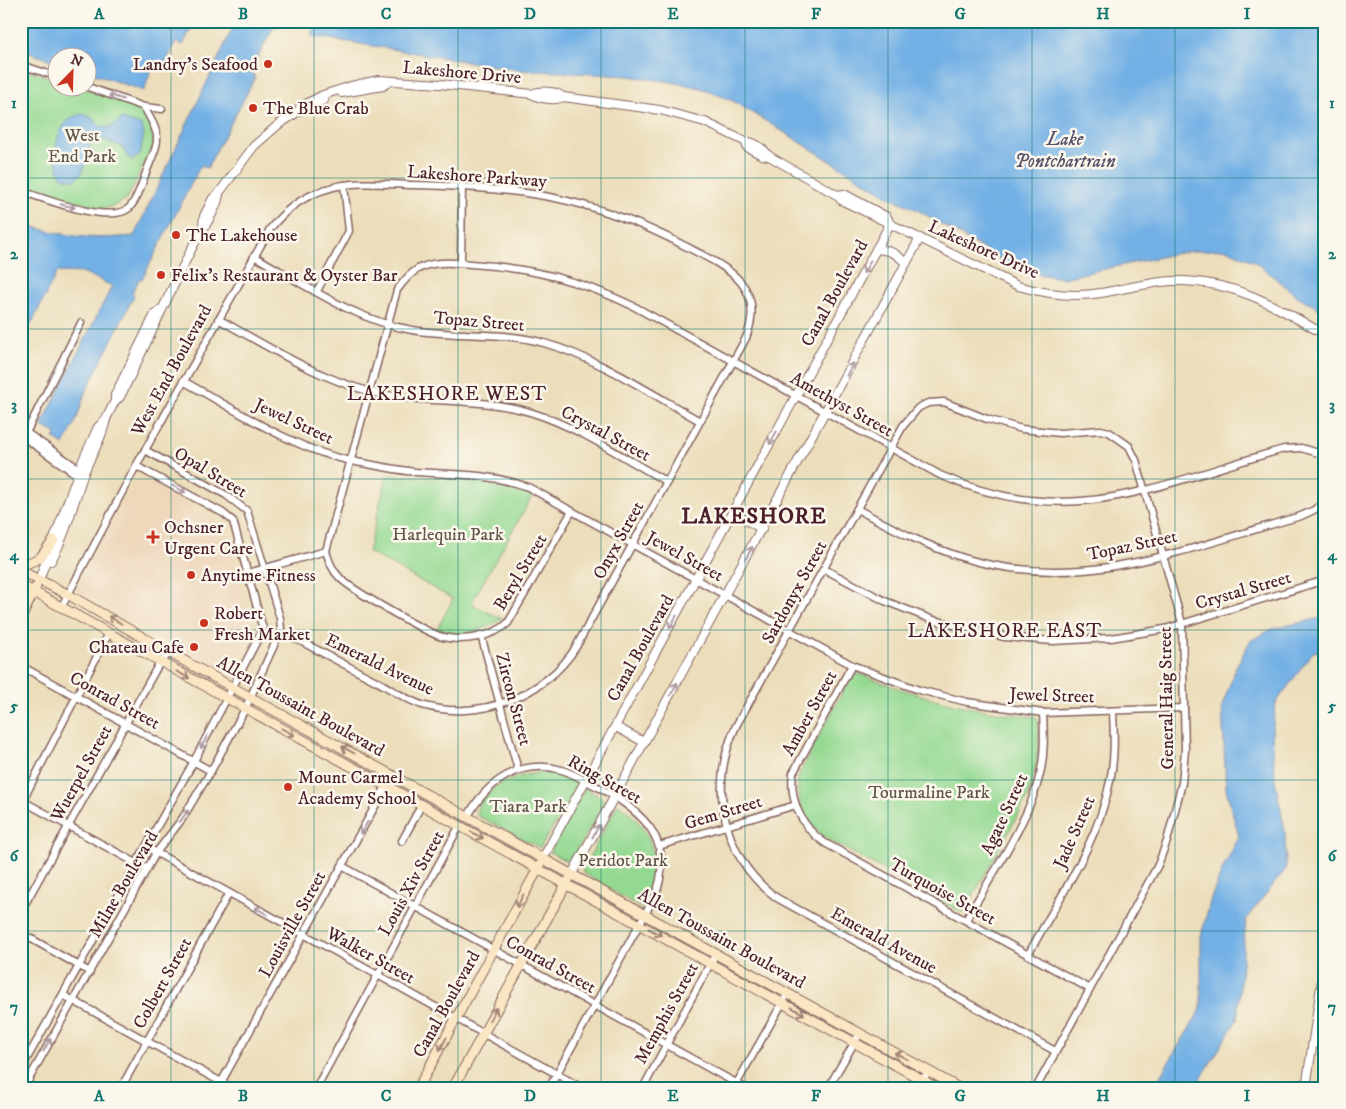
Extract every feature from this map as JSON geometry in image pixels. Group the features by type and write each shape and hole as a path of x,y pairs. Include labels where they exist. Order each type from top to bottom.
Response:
{"main road":[{"path":"21,566 40,558 54,540"},
{"name":"Allen Toussaint Boulevard","path":"21,571 69,595 170,653 959,1088"},
{"name":"Lakeshore Drive","path":"34,591 39,580"},
{"name":"Allen Toussaint Boulevard","path":"21,585 782,1002 854,1042 921,1084 935,1087"},
{"path":"21,618 34,591"},
{"path":"418,802 419,789"},
{"path":"496,845 502,835"},
{"name":"Canal Boulevard","path":"418,1088 495,950 543,858"},
{"path":"453,1088 572,874"},
{"path":"596,901 602,891"},
{"path":"676,944 682,934"}],"street":[{"path":"21,65 48,74"},
{"name":"Lakeshore Drive","path":"39,580 81,472 104,430 106,419 115,401 120,398 137,356 160,316 160,310 204,225 204,216 213,198 219,193 254,146 278,125 299,111 304,104 348,86 379,80 430,83 532,94 537,91 560,94 563,97 660,110 705,122 746,142 747,147 755,152 769,156 837,194 841,200 1018,286 1039,292 1083,295 1171,281 1213,284 1255,296 1325,335"},
{"path":"98,91 144,106 162,109"},
{"path":"21,191 65,206 96,212 121,213 129,208 137,196 159,141 154,123 144,106"},
{"path":"317,291 349,230 344,185"},
{"name":"Lakeshore Parkway","path":"344,185 462,186 542,194 593,206 646,226 726,268 743,284 752,308 750,329 734,361"},
{"name":"West End Boulevard","path":"62,606 136,466 270,229 290,208 318,192 344,185"},
{"path":"461,263 462,186"},
{"name":"Canal Boulevard","path":"543,858 890,224"},
{"path":"572,874 920,238"},
{"path":"876,249 890,250 899,255 906,264"},
{"name":"Topaz Street","path":"254,256 360,314 386,324 412,330 494,335 543,343 594,363 700,421"},
{"name":"Amethyst Street","path":"326,551 386,324 397,290 418,269 435,264 461,263 502,266 552,274 596,288 635,306 891,448 959,483 1015,499 1067,503 1113,498 1284,449 1301,448 1325,455"},
{"name":"Crystal Street","path":"218,319 316,372 368,391 428,400 500,405 533,413 570,428 667,482"},
{"path":"81,323 23,435 81,472"},
{"name":"Onyx Street","path":"500,703 535,689 561,669 576,647 734,361"},
{"name":"Jewel Street","path":"184,381 278,433 326,454 350,461 414,472 491,476 528,488 852,664 882,677 943,697 1043,713 1114,712 1184,708"},
{"name":"Sardonyx Street","path":"728,826 721,788 724,759 729,743 857,509 913,412 928,403 944,402 987,419 1022,429 1060,433 1088,431"},
{"name":"General Haig Street","path":"1036,1088 1146,888 1167,841 1182,783 1185,750 1182,623 1136,460 1129,446 1109,432 1088,431"},
{"name":"Opal Street","path":"145,450 242,506 250,517 280,618 280,634"},
{"name":"Opal Street","path":"136,466 229,518 236,530 263,629 234,687"},
{"name":"Lakeshore Drive","path":"39,580 62,538 81,472"},
{"name":"Topaz Street","path":"857,509 908,536 940,550 965,558 1013,569 1086,571 1132,564 1164,556 1301,516 1314,510 1325,501"},
{"name":"Beryl Street","path":"481,635 500,629 516,613 572,511"},
{"path":"732,512 762,529"},
{"path":"248,572 326,551 332,568 347,585 434,634 463,639 481,635"},
{"name":"Crystal Street","path":"824,569 885,600 933,620 1005,637 1053,641 1111,638 1159,630 1325,580"},
{"path":"109,633 22,802 147,869"},
{"path":"250,696 280,634"},
{"name":"Emerald Avenue","path":"280,634 293,637 422,705 456,710 500,703"},
{"name":"Zircon Street","path":"481,635 518,770"},
{"name":"Wuerpel Street","path":"21,911 160,662 170,653"},
{"name":"Amber Street","path":"796,806 792,782 793,773 852,664"},
{"name":"Conrad Street","path":"21,666 126,722 211,771"},
{"name":"Milne Boulevard","path":"21,1069 234,687"},
{"name":"Milne Boulevard","path":"24,1088 156,853 182,819 211,771 246,708 250,696"},
{"name":"Jade Street","path":"1028,954 1085,851 1100,816 1112,767 1114,712"},
{"name":"Agate Street","path":"966,920 1020,823 1036,787 1043,757 1043,713"},
{"path":"616,727 644,742"},
{"name":"Ring Street","path":"468,816 480,796 500,778 518,770 551,768 570,773 586,781 615,797 641,815 652,830 658,846 661,864 659,882 645,914 549,1088"},
{"name":"Louisville Street","path":"220,1085 392,774"},
{"path":"402,841 418,802"},
{"name":"Gem Street","path":"658,846 796,806"},
{"name":"Turquoise Street","path":"796,806 804,824 814,836 1090,989"},
{"name":"Louis Xiv Street","path":"316,1088 460,825"},
{"name":"Emerald Avenue","path":"728,826 748,869 767,891 777,898 1055,1051"},
{"name":"Walker Street","path":"146,847 582,1088"},
{"name":"Conrad Street","path":"342,866 521,964 735,1085 745,1088"},
{"name":"Colbert Street","path":"121,1088 229,893"},
{"path":"21,933 90,972"},
{"name":"Memphis Street","path":"642,1088 716,953"},
{"path":"1306,1088 1325,960"},
{"path":"735,1085 788,993"},
{"path":"63,995 147,1041 220,1085 232,1088"},
{"path":"828,1088 860,1033"},
{"path":"1312,1043 1325,1046"},
{"path":"921,1084 928,1071"},
{"path":"935,1087 939,1077"}],"shaded area":[{"path":"138,475 224,524 254,628 228,675 76,590"}],"green space":[{"name":"West End Park","path":"21,68 48,77 48,98 98,98 98,93 131,104 139,109 151,123 154,144 127,199 111,207 97,208 21,184"},
{"name":"Harlequin Park","path":"387,475 485,481 533,495 473,600 474,605 502,619 470,633 453,635 436,631 453,599 368,552"},
{"name":"Tourmaline Park","path":"858,673 901,689 945,702 990,711 1036,717 1038,720 1037,760 1027,799 964,912 827,839 813,827 803,811 798,792 799,774 851,676"},
{"name":"Tiara Park","path":"549,772 579,782 579,785 540,848 476,815 479,805 485,796 504,782 528,774"},
{"path":"585,788 602,798 605,802 570,863 550,852"},
{"name":"Peridot Park","path":"618,804 631,814 640,825 648,837 652,850 654,877 650,892 644,906 641,908 585,874 582,870"}],"water":[{"path":"21,21 195,21 183,45 176,42 162,70 152,67 144,91 98,75 98,48 48,48 48,59 21,50"},
{"path":"236,21 281,21 278,27 274,26 251,70 255,78 207,168 201,165 142,279 140,278 132,292 134,296 86,391 76,421 64,445 54,439 56,433 41,426 112,286 85,273 57,272 21,345 21,223 51,232 77,236 103,238 134,236"},
{"name":"Lake Pontchartrain","path":"314,21 1325,21 1325,312 1297,296 1255,262 1226,249 1183,252 1063,278 1037,274 1007,263 919,211 886,195 733,101 701,88 628,76 519,70 312,36"},
{"path":"83,114 92,118 101,127 111,127 122,119 141,125 144,133 140,155 133,160 128,157 121,146 95,137 91,140 87,160 81,174 74,180 62,177 56,159 56,149 61,130 66,122"},
{"path":"1325,617 1325,650 1313,652 1276,703 1272,733 1275,780 1285,831 1286,869 1246,919 1237,1020 1195,1088 1153,1088 1201,1009 1201,936 1211,898 1224,866 1239,837 1226,789 1222,706 1236,667 1250,641 1272,629"}],"place":[{"name":"Landry's Seafood","path":"268,64"},
{"name":"The Blue Crab","path":"253,108"},
{"name":"The Lakehouse","path":"176,235"},
{"name":"Felix's Restaurant & Oyster Bar","path":"161,275"},
{"name":"Ochsner Urgent Care","path":"153,537"},
{"name":"Anytime Fitness","path":"191,575"},
{"name":"Robert Fresh Market","path":"204,623"},
{"name":"Chateau Cafe","path":"194,647"},
{"name":"Mount Carmel Academy School","path":"288,787"}],"district":[{"name":"LAKESHORE WEST","path":"447,393"},
{"name":"LAKESHORE","path":"754,515"},
{"name":"LAKESHORE EAST","path":"1005,630"}]}
